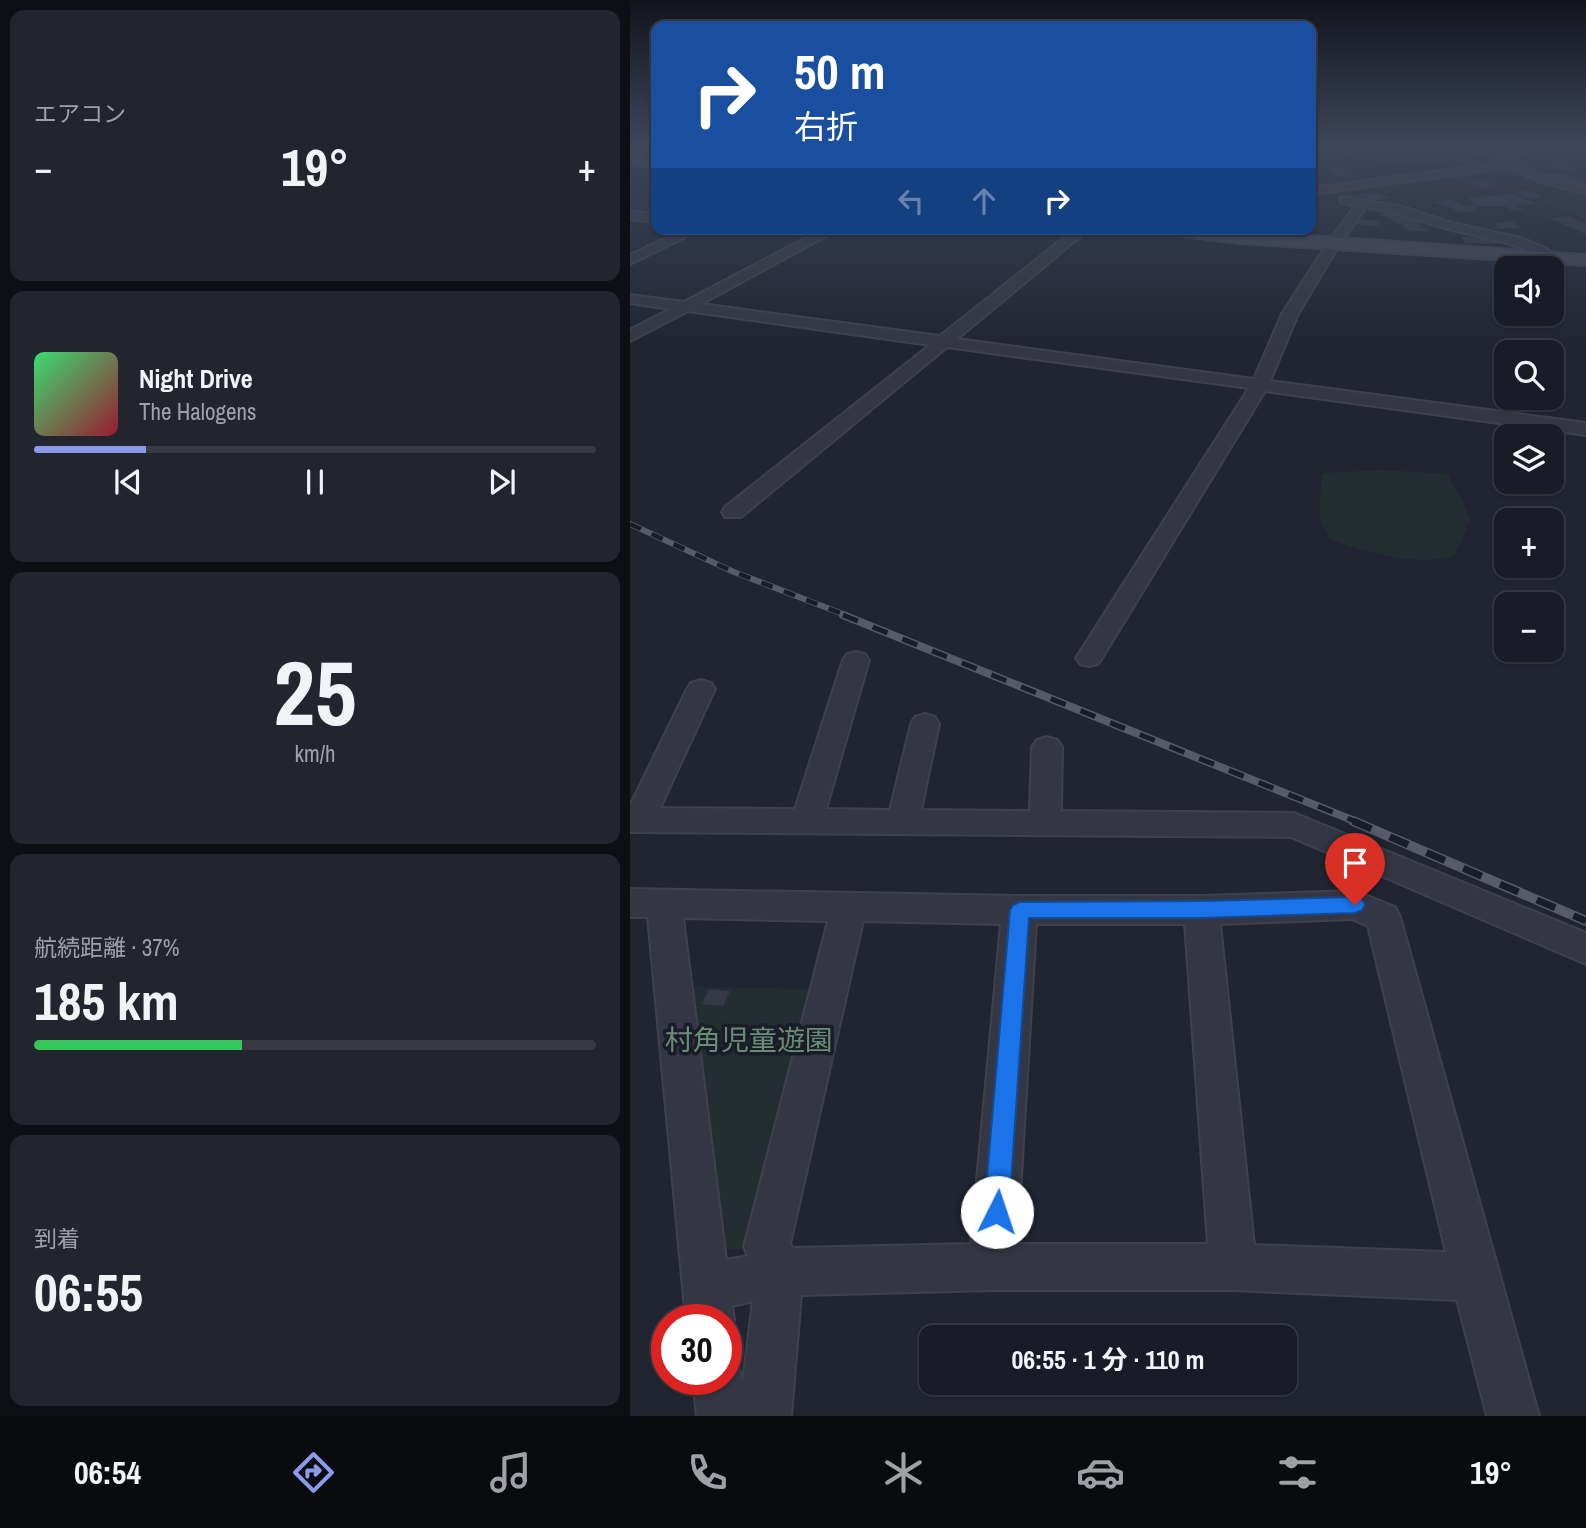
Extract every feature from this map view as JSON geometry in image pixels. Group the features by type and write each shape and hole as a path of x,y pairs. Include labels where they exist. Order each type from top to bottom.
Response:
{"street":[{"path":"1089,658 1260,384 1290,314 1333,244 1356,213"},
{"path":"1410,213 1456,228 1501,235 1549,256"},
{"path":"630,215 651,217"},
{"path":"630,260 683,235"},
{"path":"630,336 821,235"},
{"path":"733,512 1076,235"},
{"path":"1233,235 1521,256"},
{"path":"1564,259 1586,260"},
{"path":"630,299 1586,429"},
{"path":"807,821 856,660"},
{"path":"701,689 634,820 1294,825 1586,949"},
{"path":"903,822 925,724"},
{"path":"1045,823 1047,747"},
{"path":"1475,1277 1233,1267 992,1267 780,1272 708,1304 647,904 1020,910 1355,905 1384,917 1513,1416"},
{"path":"765,1416 780,1272 766,1247 849,906"},
{"path":"1201,909 1233,1267"},
{"path":"992,1267 1020,910"},
{"path":"720,1395 723,1416"}],"green space":[{"path":"1569,213 1586,213 1586,220"},
{"path":"1382,470 1447,474 1461,497 1470,520 1454,556 1407,559 1375,553 1329,539 1319,515 1322,473"},
{"name":"村角児童遊園","path":"690,987 817,989 758,1236 742,1249 718,1250"}],"building":[{"path":"1397,213 1429,231 1411,231 1402,225 1405,225 1403,223 1398,224 1380,214"},
{"path":"1567,216 1586,223 1586,234 1549,218"},
{"path":"1357,219 1381,221 1377,226 1354,224"},
{"path":"1513,221 1521,228 1492,229 1499,227 1493,223"},
{"path":"1462,237 1505,239 1507,244 1464,243"},
{"path":"709,989 730,991 723,1006 702,1004"}],"railway":[{"path":"630,524 734,572 848,616"},
{"path":"843,615 1357,822"},
{"path":"1353,821 1586,921"}],"route":[{"path":"997,1212 1020,910 1355,905"}]}
